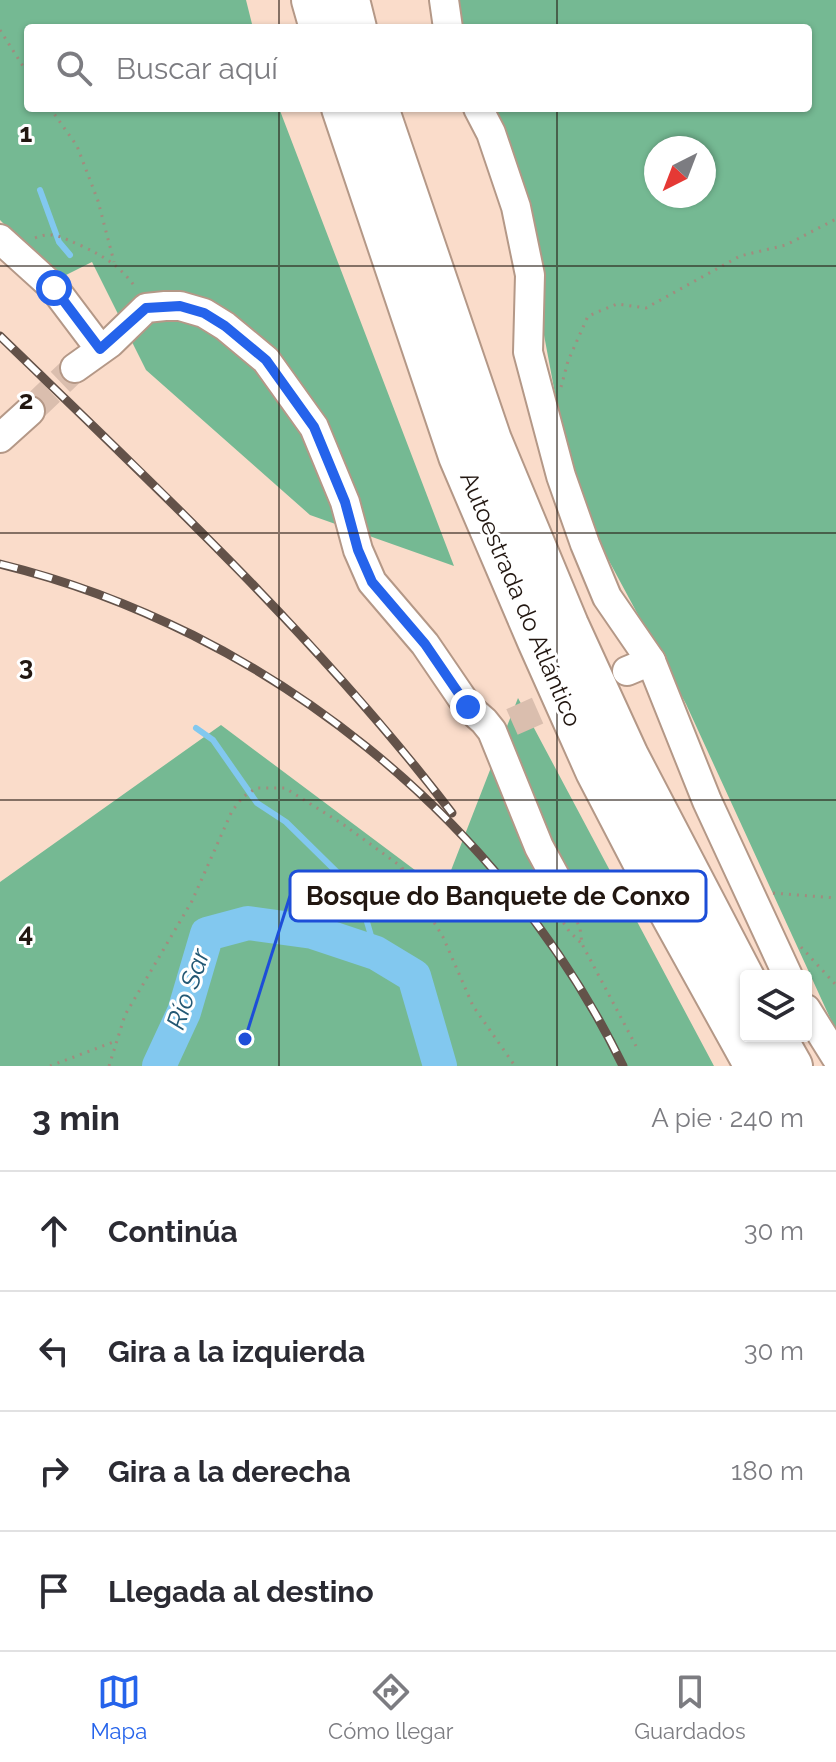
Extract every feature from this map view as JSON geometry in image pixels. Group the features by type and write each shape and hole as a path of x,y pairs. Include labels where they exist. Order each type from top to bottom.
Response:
{"highway":[{"path":"312,0 319,24"},
{"path":"349,0 355,24"},
{"name":"Autoestrada do Atlántico","path":"343,112 459,456 538,641 596,771 755,1066"},
{"name":"Autoestrada do Atlántico","path":"379,112 491,440 568,625 628,756 740,971"},
{"path":"778,1042 792,1066"}],"street":[{"path":"444,0 447,24"},
{"path":"480,112 491,133 516,207 530,275 528,352 548,417 561,476 590,558 785,970"},
{"path":"0,239 54,288 105,346"},
{"path":"75,368 105,346 146,308 180,306 204,313 225,326 266,360 314,427 345,502 358,550 372,582 425,644 468,707 484,721 502,726 539,847 564,893"},
{"path":"0,438 30,411"},
{"path":"812,1019 836,1057"}],"path":[{"path":"0,30 24,68"},
{"path":"53,112 77,146 98,201 114,262"},
{"path":"548,417 557,401 568,361 588,316 617,304 646,308 740,256 786,245 836,219"},
{"path":"46,234 65,236 114,262 137,290 146,308"},
{"path":"109,1066 125,1015 192,901 232,811 243,797 256,788 285,788 344,825 455,911 472,912 478,917 496,914"},
{"path":"399,865 443,937 473,1006 515,1066"},
{"path":"750,891 836,898"},
{"path":"564,893 580,928 582,944 636,1046"},
{"path":"50,1066 116,1041"}],"green space":[{"path":"0,0 246,0 252,24 24,24 24,112 281,112 454,566 310,515 146,370 92,262 58,279 0,220"},
{"path":"456,0 836,0 836,1031 812,979 812,970 808,970 686,704 587,520 559,415 514,175 491,112 812,112 812,24 460,24"},
{"path":"518,698 714,1066 0,1066 0,882 221,725 443,891"}],"waterway":[{"path":"40,190 59,242 70,255"},
{"path":"196,728 213,740 257,803 286,822 345,880 365,915 376,953"},
{"name":"Río Sar","path":"159,1066 184,1012 207,934 248,923 313,932 376,953 414,976 440,1066"}],"tunnel":[{"path":"30,411 75,368"},
{"path":"512,722 627,671"}],"railway":[{"path":"0,336 177,508 292,626 401,749 452,813"},
{"path":"0,564 98,594 193,635 282,686 366,747 443,816 512,892 573,976 623,1066"}],"place":[{"name":"Bosque do Banquete de Conxo","path":"245,1039"}],"route":[{"path":"54,288 100,349 146,308 180,306 204,313 225,326 266,360 314,427 345,502 364,568 372,582 425,644 450,685 468,707"}]}
